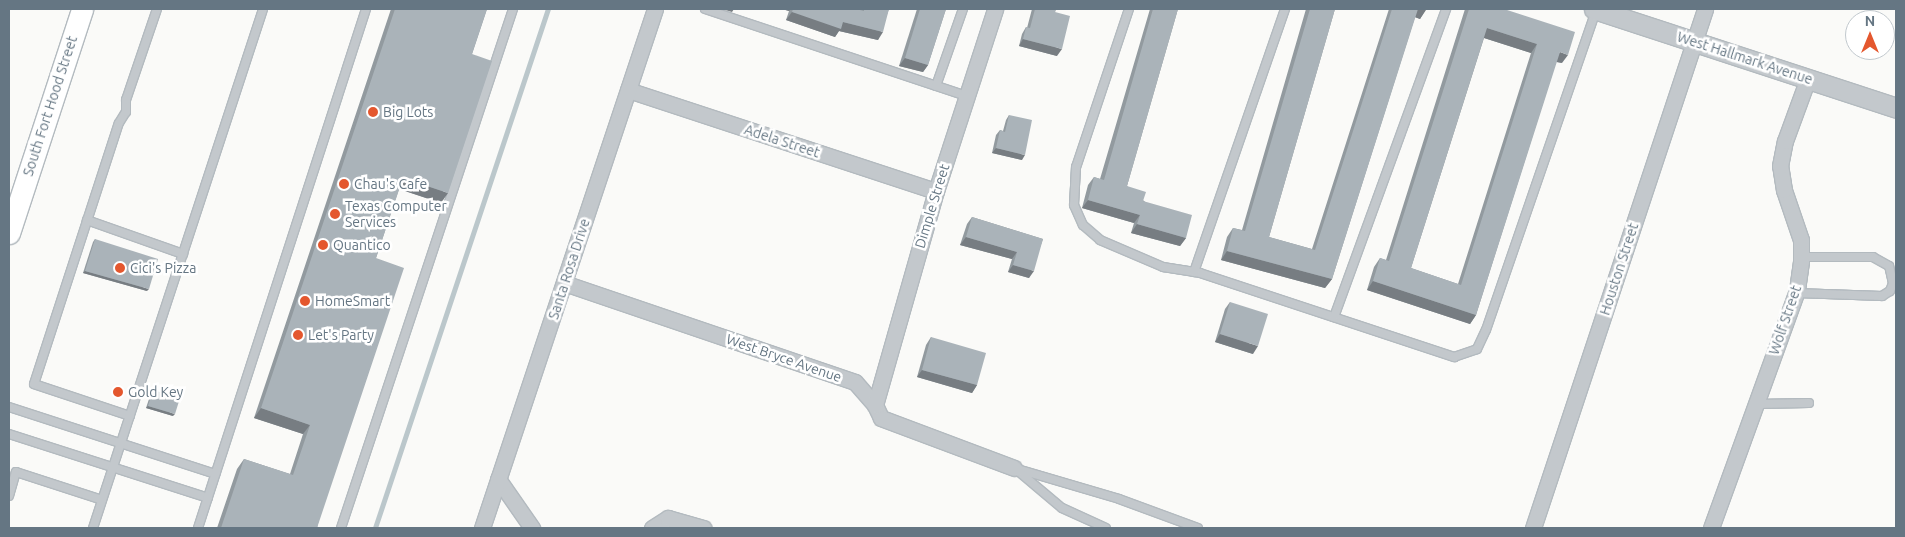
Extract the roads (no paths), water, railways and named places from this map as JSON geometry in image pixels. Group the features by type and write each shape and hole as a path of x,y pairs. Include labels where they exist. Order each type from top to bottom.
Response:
{"main road":[{"name":"South Fort Hood Street","path":"9,233 82,9"}],"street":[{"name":"Santa Rosa Drive","path":"482,528 655,9"},
{"name":"Dimple Street","path":"875,405 936,191 995,9"},
{"name":"West Hallmark Avenue","path":"1595,9 1896,108"},
{"name":"Houston Street","path":"1533,528 1704,9"},
{"name":"Wolf Street","path":"1711,528 1796,293 1801,257 1800,240 1784,190 1780,166 1785,141 1808,78"},
{"name":"Adela Street","path":"628,90 936,191"},
{"name":"West Bryce Avenue","path":"564,283 855,382 875,405 881,418 1014,468"},
{"path":"498,479 532,528"},
{"path":"652,528 668,518 704,528"}],"lane":[{"path":"130,416 34,384 119,123 126,112 126,100 157,9"},
{"path":"93,528 264,9"},
{"path":"198,528 366,9"},
{"path":"341,528 513,9"},
{"path":"705,9 967,96"},
{"path":"936,86 963,9"},
{"path":"1129,9 1076,168 1074,205 1083,225 1100,240 1164,267 1194,272 1454,357 1477,348 1587,39 1595,9"},
{"path":"1194,272 1285,9"},
{"path":"1334,317 1446,9"},
{"path":"87,220 183,254"},
{"path":"1796,293 1882,296 1890,291 1893,283 1889,266 1873,256 1801,257"},
{"path":"1756,404 1809,403"},
{"path":"9,407 215,474"},
{"path":"9,434 208,498"},
{"name":"West Bryce Avenue","path":"1014,468 1062,508 1106,528"},
{"name":"West Bryce Avenue","path":"1014,468 1119,499 1198,528"},
{"path":"9,496 16,472 102,500"}],"waterway":[{"path":"375,528 548,9"}],"place":[{"name":"Big Lots","path":"373,112"},
{"name":"Chau's Cafe","path":"344,184"},
{"name":"Texas Computer Services","path":"335,214"},
{"name":"Quantico","path":"323,245"},
{"name":"Cici's Pizza","path":"120,268"},
{"name":"HomeSmart","path":"305,301"},
{"name":"Let's Party","path":"298,335"},
{"name":"Gold Key","path":"118,392"}]}
